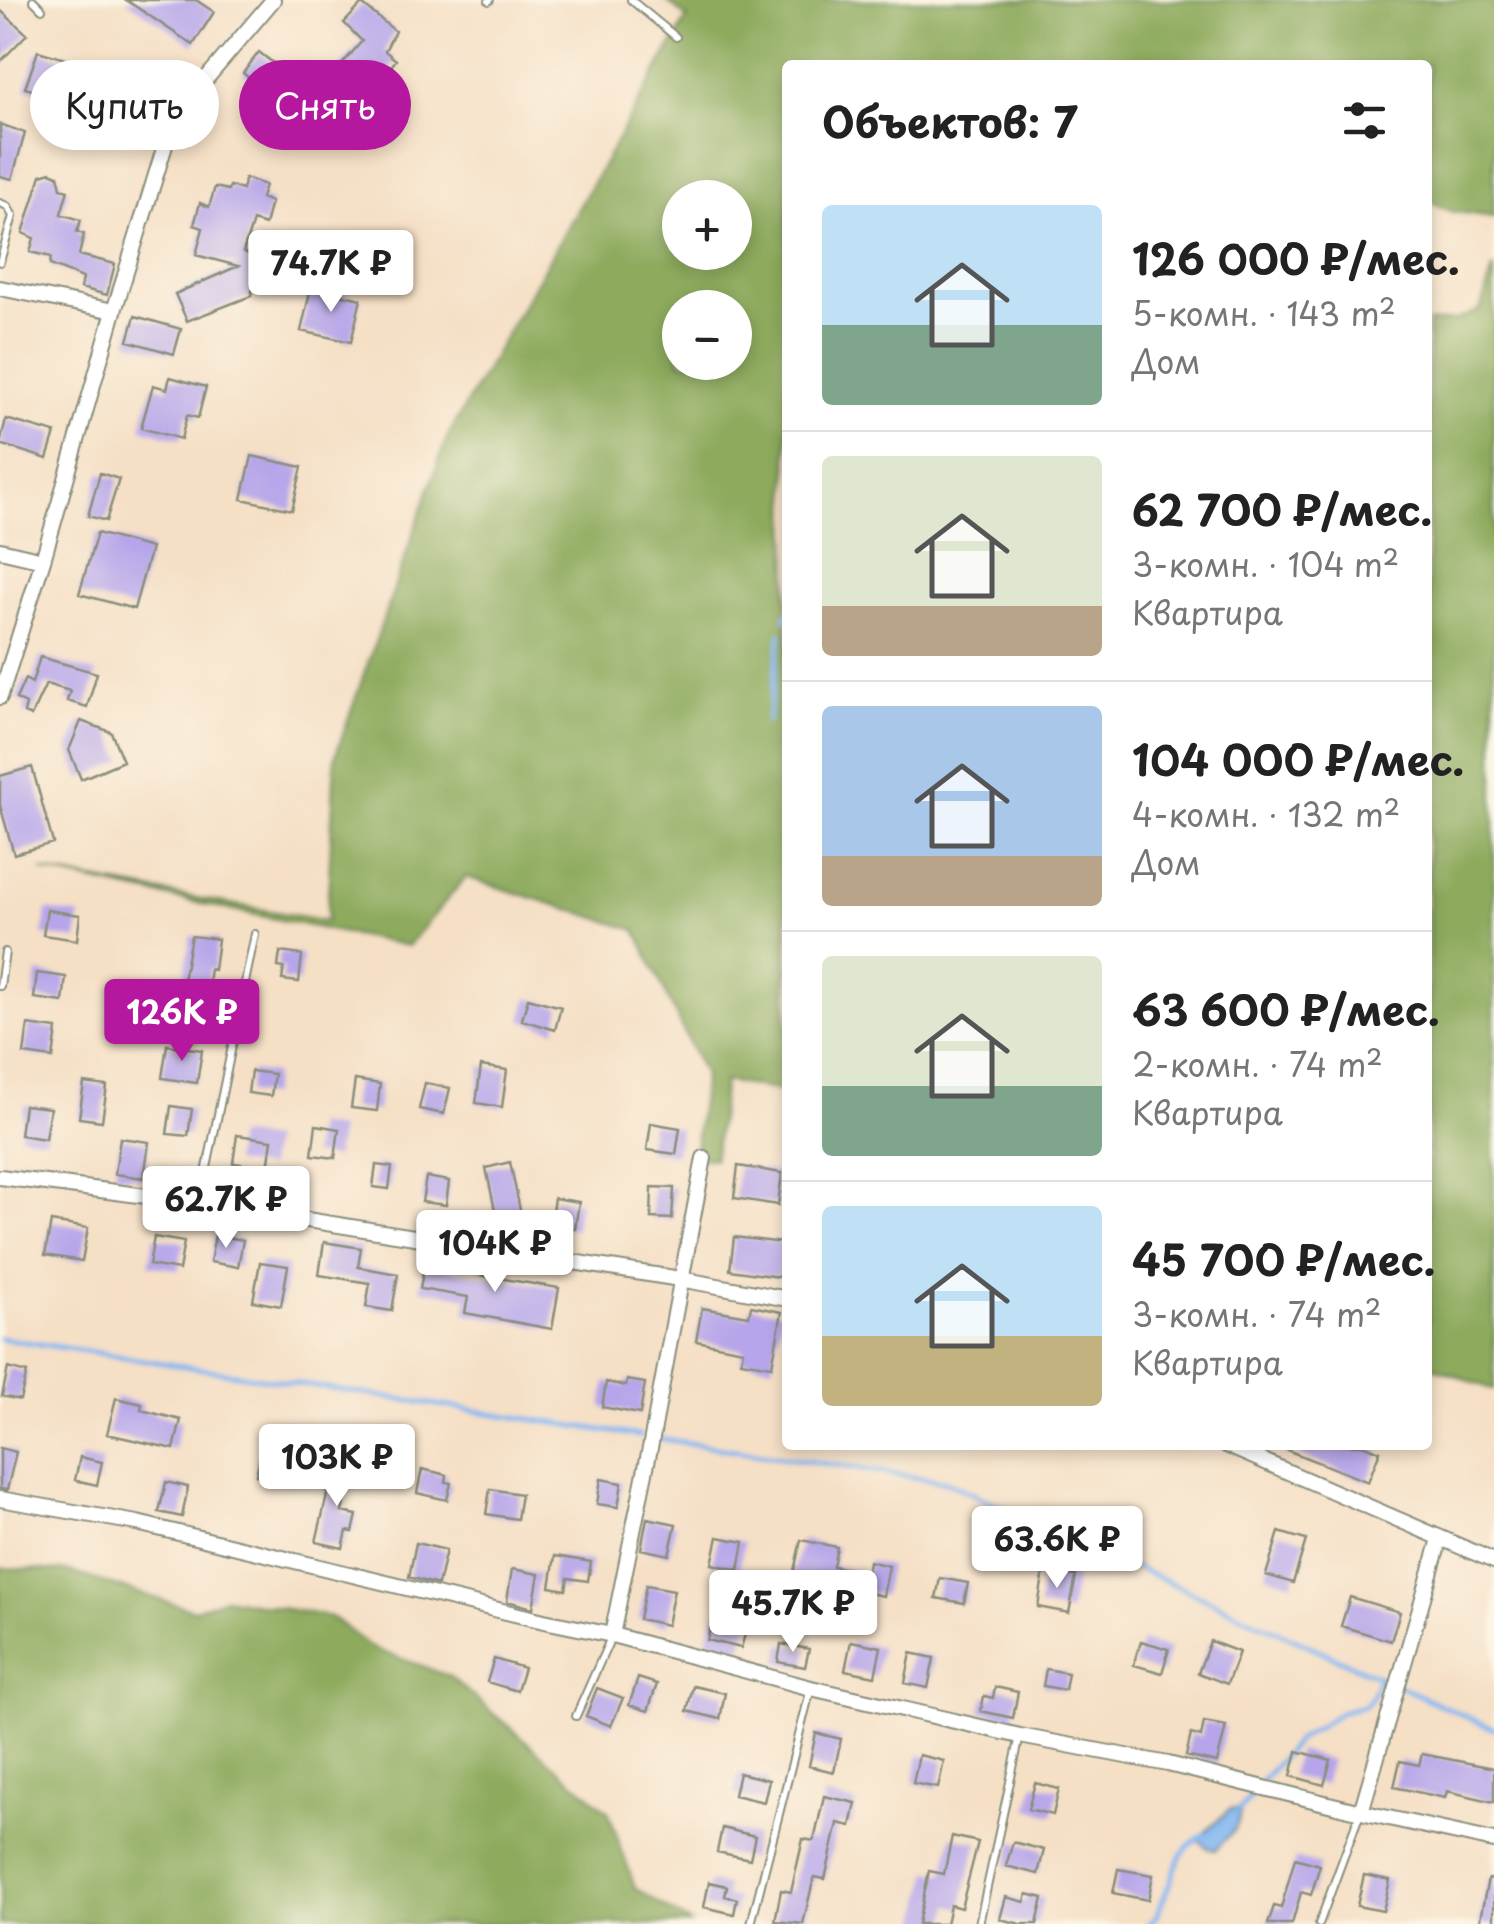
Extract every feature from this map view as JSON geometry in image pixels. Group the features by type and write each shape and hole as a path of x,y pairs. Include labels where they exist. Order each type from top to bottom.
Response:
{"street":[{"path":"0,697 167,139 189,100 273,0"},
{"path":"0,288 114,311"},
{"path":"0,550 43,560"},
{"path":"612,1635 704,1158"},
{"path":"0,1177 200,1204 782,1298"},
{"path":"1237,1450 1494,1561"},
{"path":"0,1499 137,1523 612,1635 811,1688 1020,1736 1168,1764 1494,1841"},
{"path":"1361,1812 1440,1539"}],"lane":[{"path":"33,0 42,9"},
{"path":"631,0 676,37"},
{"path":"0,203 14,216 0,262"},
{"path":"200,1204 255,934"},
{"path":"0,986 5,952"},
{"path":"576,1716 612,1635"},
{"path":"751,1924 811,1688"},
{"path":"978,1924 1020,1736"},
{"path":"1318,1924 1361,1812"}],"green space":[{"path":"666,0 1494,0 1494,217 1450,211 1432,202 1432,60 782,60 782,1091 724,1081 714,1159 694,1157 704,1075 636,930 466,877 408,946 42,871 327,921 335,757 447,438 687,18"},
{"path":"1494,267 1494,1390 1432,1367 1432,323 1457,320 1480,310"},
{"path":"0,1568 67,1571 194,1610 225,1598 331,1617 372,1648 449,1676 608,1811 635,1888 691,1924 0,1924"}],"water":[{"path":"1230,1809 1240,1810 1236,1827 1215,1850 1206,1847 1198,1839"}],"building":[{"path":"126,0 196,0 214,12 193,45"},
{"path":"362,4 395,31 385,51 396,60 346,60 362,41 344,23"},
{"path":"0,10 27,34 0,62"},
{"path":"38,51 69,60 35,60"},
{"path":"259,52 269,60 253,60"},
{"path":"0,124 25,133 12,179 0,176"},
{"path":"41,175 58,175 61,188 68,190 61,214 81,220 77,232 84,234 79,255 115,264 107,295 81,288 83,278 50,265 51,257 30,252 34,238 23,233"},
{"path":"245,178 265,185 261,198 271,202 265,225 253,221 243,252 260,257 251,296 187,321 175,294 238,266 196,255 203,228 194,225 200,203 209,207 215,187 242,190"},
{"path":"311,288 361,299 351,342 301,331"},
{"path":"135,316 181,329 174,354 128,341"},
{"path":"170,377 206,387 198,418 187,415 181,439 141,428 153,385 167,389"},
{"path":"6,419 55,433 47,459 0,444"},
{"path":"252,456 302,467 292,510 242,499"},
{"path":"100,473 119,479 106,521 88,516"},
{"path":"97,533 151,548 134,609 79,594"},
{"path":"40,657 97,673 87,707 67,701 70,691 46,684 31,716 24,713 26,704 16,699 25,679 32,683"},
{"path":"81,721 111,732 123,761 81,779 69,750"},
{"path":"32,767 53,843 14,854 0,805 0,776"},
{"path":"47,910 80,915 77,940 43,935"},
{"path":"191,936 218,939 203,1018 177,1014"},
{"path":"280,952 302,955 299,982 282,980 284,968 278,967"},
{"path":"37,973 66,977 63,1002 34,998"},
{"path":"528,998 561,1007 555,1030 522,1020"},
{"path":"28,1025 57,1029 53,1058 24,1054"},
{"path":"167,1045 202,1050 197,1083 162,1078"},
{"path":"481,1066 507,1070 502,1107 476,1103"},
{"path":"251,1071 274,1074 271,1096 248,1093"},
{"path":"355,1080 380,1084 377,1111 351,1108"},
{"path":"84,1083 107,1086 102,1121 79,1118"},
{"path":"425,1083 450,1088 444,1114 419,1109"},
{"path":"24,1105 50,1108 45,1139 20,1135"},
{"path":"171,1106 192,1109 188,1136 167,1134"},
{"path":"651,1123 680,1128 676,1154 647,1150"},
{"path":"316,1125 339,1129 335,1158 312,1155"},
{"path":"237,1135 272,1140 268,1168 233,1163"},
{"path":"120,1138 149,1142 144,1178 115,1174"},
{"path":"510,1162 520,1210 517,1242 493,1239 496,1215 486,1168"},
{"path":"376,1165 392,1167 389,1189 373,1187"},
{"path":"738,1166 782,1173 778,1205 734,1198"},
{"path":"426,1177 449,1181 446,1205 422,1202"},
{"path":"652,1187 674,1188 672,1219 651,1218"},
{"path":"554,1198 579,1202 575,1229 550,1225"},
{"path":"51,1222 88,1228 82,1261 45,1255"},
{"path":"215,1235 243,1240 238,1267 210,1262"},
{"path":"154,1237 184,1242 179,1270 149,1265"},
{"path":"734,1237 782,1243 779,1277 730,1270"},
{"path":"324,1242 361,1248 358,1267 398,1274 392,1311 366,1307 370,1283 319,1275"},
{"path":"425,1260 449,1264 448,1270 559,1288 552,1329 465,1313 468,1297 420,1289"},
{"path":"260,1262 288,1266 281,1306 253,1301"},
{"path":"751,1306 782,1312 772,1366 741,1361 743,1350 696,1341 702,1308 749,1316"},
{"path":"8,1368 27,1373 20,1400 2,1396"},
{"path":"627,1380 645,1383 640,1414 602,1407 606,1382 626,1386"},
{"path":"116,1398 142,1404 141,1410 181,1420 174,1449 107,1434"},
{"path":"263,1444 300,1452 293,1483 256,1475"},
{"path":"0,1448 16,1452 7,1490 0,1489"},
{"path":"1287,1450 1378,1450 1368,1482"},
{"path":"80,1457 102,1462 97,1485 75,1480"},
{"path":"335,1461 353,1465 342,1512 357,1515 343,1548 316,1542"},
{"path":"422,1469 447,1475 446,1482 451,1483 447,1500 417,1493"},
{"path":"601,1479 622,1483 618,1507 597,1504"},
{"path":"166,1482 188,1487 182,1517 159,1512"},
{"path":"490,1489 521,1494 517,1519 486,1514"},
{"path":"647,1518 676,1524 669,1555 641,1549"},
{"path":"1279,1532 1306,1540 1293,1583 1266,1575"},
{"path":"718,1537 744,1542 739,1570 712,1564"},
{"path":"801,1540 837,1547 833,1566 867,1573 869,1561 889,1566 883,1596 792,1580"},
{"path":"416,1543 446,1550 438,1585 409,1577"},
{"path":"555,1556 591,1562 588,1581 568,1578 566,1590 550,1587"},
{"path":"512,1569 539,1574 533,1608 507,1601"},
{"path":"1044,1570 1076,1576 1069,1613 1038,1607"},
{"path":"940,1578 968,1583 964,1603 936,1598"},
{"path":"646,1585 674,1590 667,1625 639,1619"},
{"path":"1350,1597 1400,1612 1391,1641 1341,1626"},
{"path":"714,1615 748,1624 741,1648 707,1640"},
{"path":"851,1641 881,1647 875,1676 845,1670"},
{"path":"1141,1641 1169,1649 1162,1673 1134,1665"},
{"path":"1210,1641 1239,1652 1227,1684 1198,1673"},
{"path":"781,1644 809,1649 805,1667 778,1662"},
{"path":"911,1653 934,1658 928,1688 905,1683"},
{"path":"494,1659 524,1668 517,1691 487,1682"},
{"path":"1046,1669 1068,1673 1065,1690 1043,1686"},
{"path":"638,1678 657,1684 648,1711 629,1705"},
{"path":"693,1686 725,1693 720,1719 687,1711"},
{"path":"995,1687 1018,1692 1013,1718 981,1711 984,1696 993,1698"},
{"path":"597,1688 623,1698 611,1726 586,1716"},
{"path":"1204,1722 1226,1726 1217,1763 1186,1756 1191,1734 1201,1737"},
{"path":"816,1733 841,1739 834,1772 809,1766"},
{"path":"1297,1751 1331,1760 1324,1785 1291,1776"},
{"path":"1422,1754 1494,1768 1494,1802 1447,1791 1445,1798 1394,1787 1400,1761 1419,1765"},
{"path":"919,1755 944,1761 938,1788 913,1783"},
{"path":"739,1773 769,1780 764,1802 734,1795"},
{"path":"1035,1783 1059,1789 1053,1815 1028,1809"},
{"path":"824,1796 856,1803 851,1826 838,1823 825,1879 814,1877 803,1924 775,1921 781,1890 791,1892 803,1839 814,1841"},
{"path":"722,1828 755,1836 750,1859 717,1852"},
{"path":"952,1836 978,1842 961,1908 950,1905 946,1924 918,1924 929,1871 944,1874"},
{"path":"1013,1842 1044,1850 1038,1874 1006,1866"},
{"path":"1295,1858 1320,1865 1311,1895 1301,1892 1292,1924 1268,1924 1274,1906 1281,1908"},
{"path":"1118,1869 1153,1875 1148,1900 1113,1893"},
{"path":"1364,1875 1390,1880 1383,1911 1357,1906"},
{"path":"1488,1879 1494,1880 1494,1924 1479,1924"},
{"path":"709,1882 727,1886 725,1896 737,1899 734,1914 704,1907"},
{"path":"1027,1894 1043,1898 1037,1924 1000,1919 1006,1897 1025,1902"}],"waterway":[{"path":"768,721 781,634"},
{"path":"0,1338 640,1436"},
{"path":"662,1439 947,1482 1494,1729"},
{"path":"1262,1781 1297,1740 1343,1711 1364,1706 1371,1699 1379,1677"},
{"path":"1237,1812 1251,1796"},
{"path":"1149,1924 1157,1915 1181,1855 1203,1835"}]}
